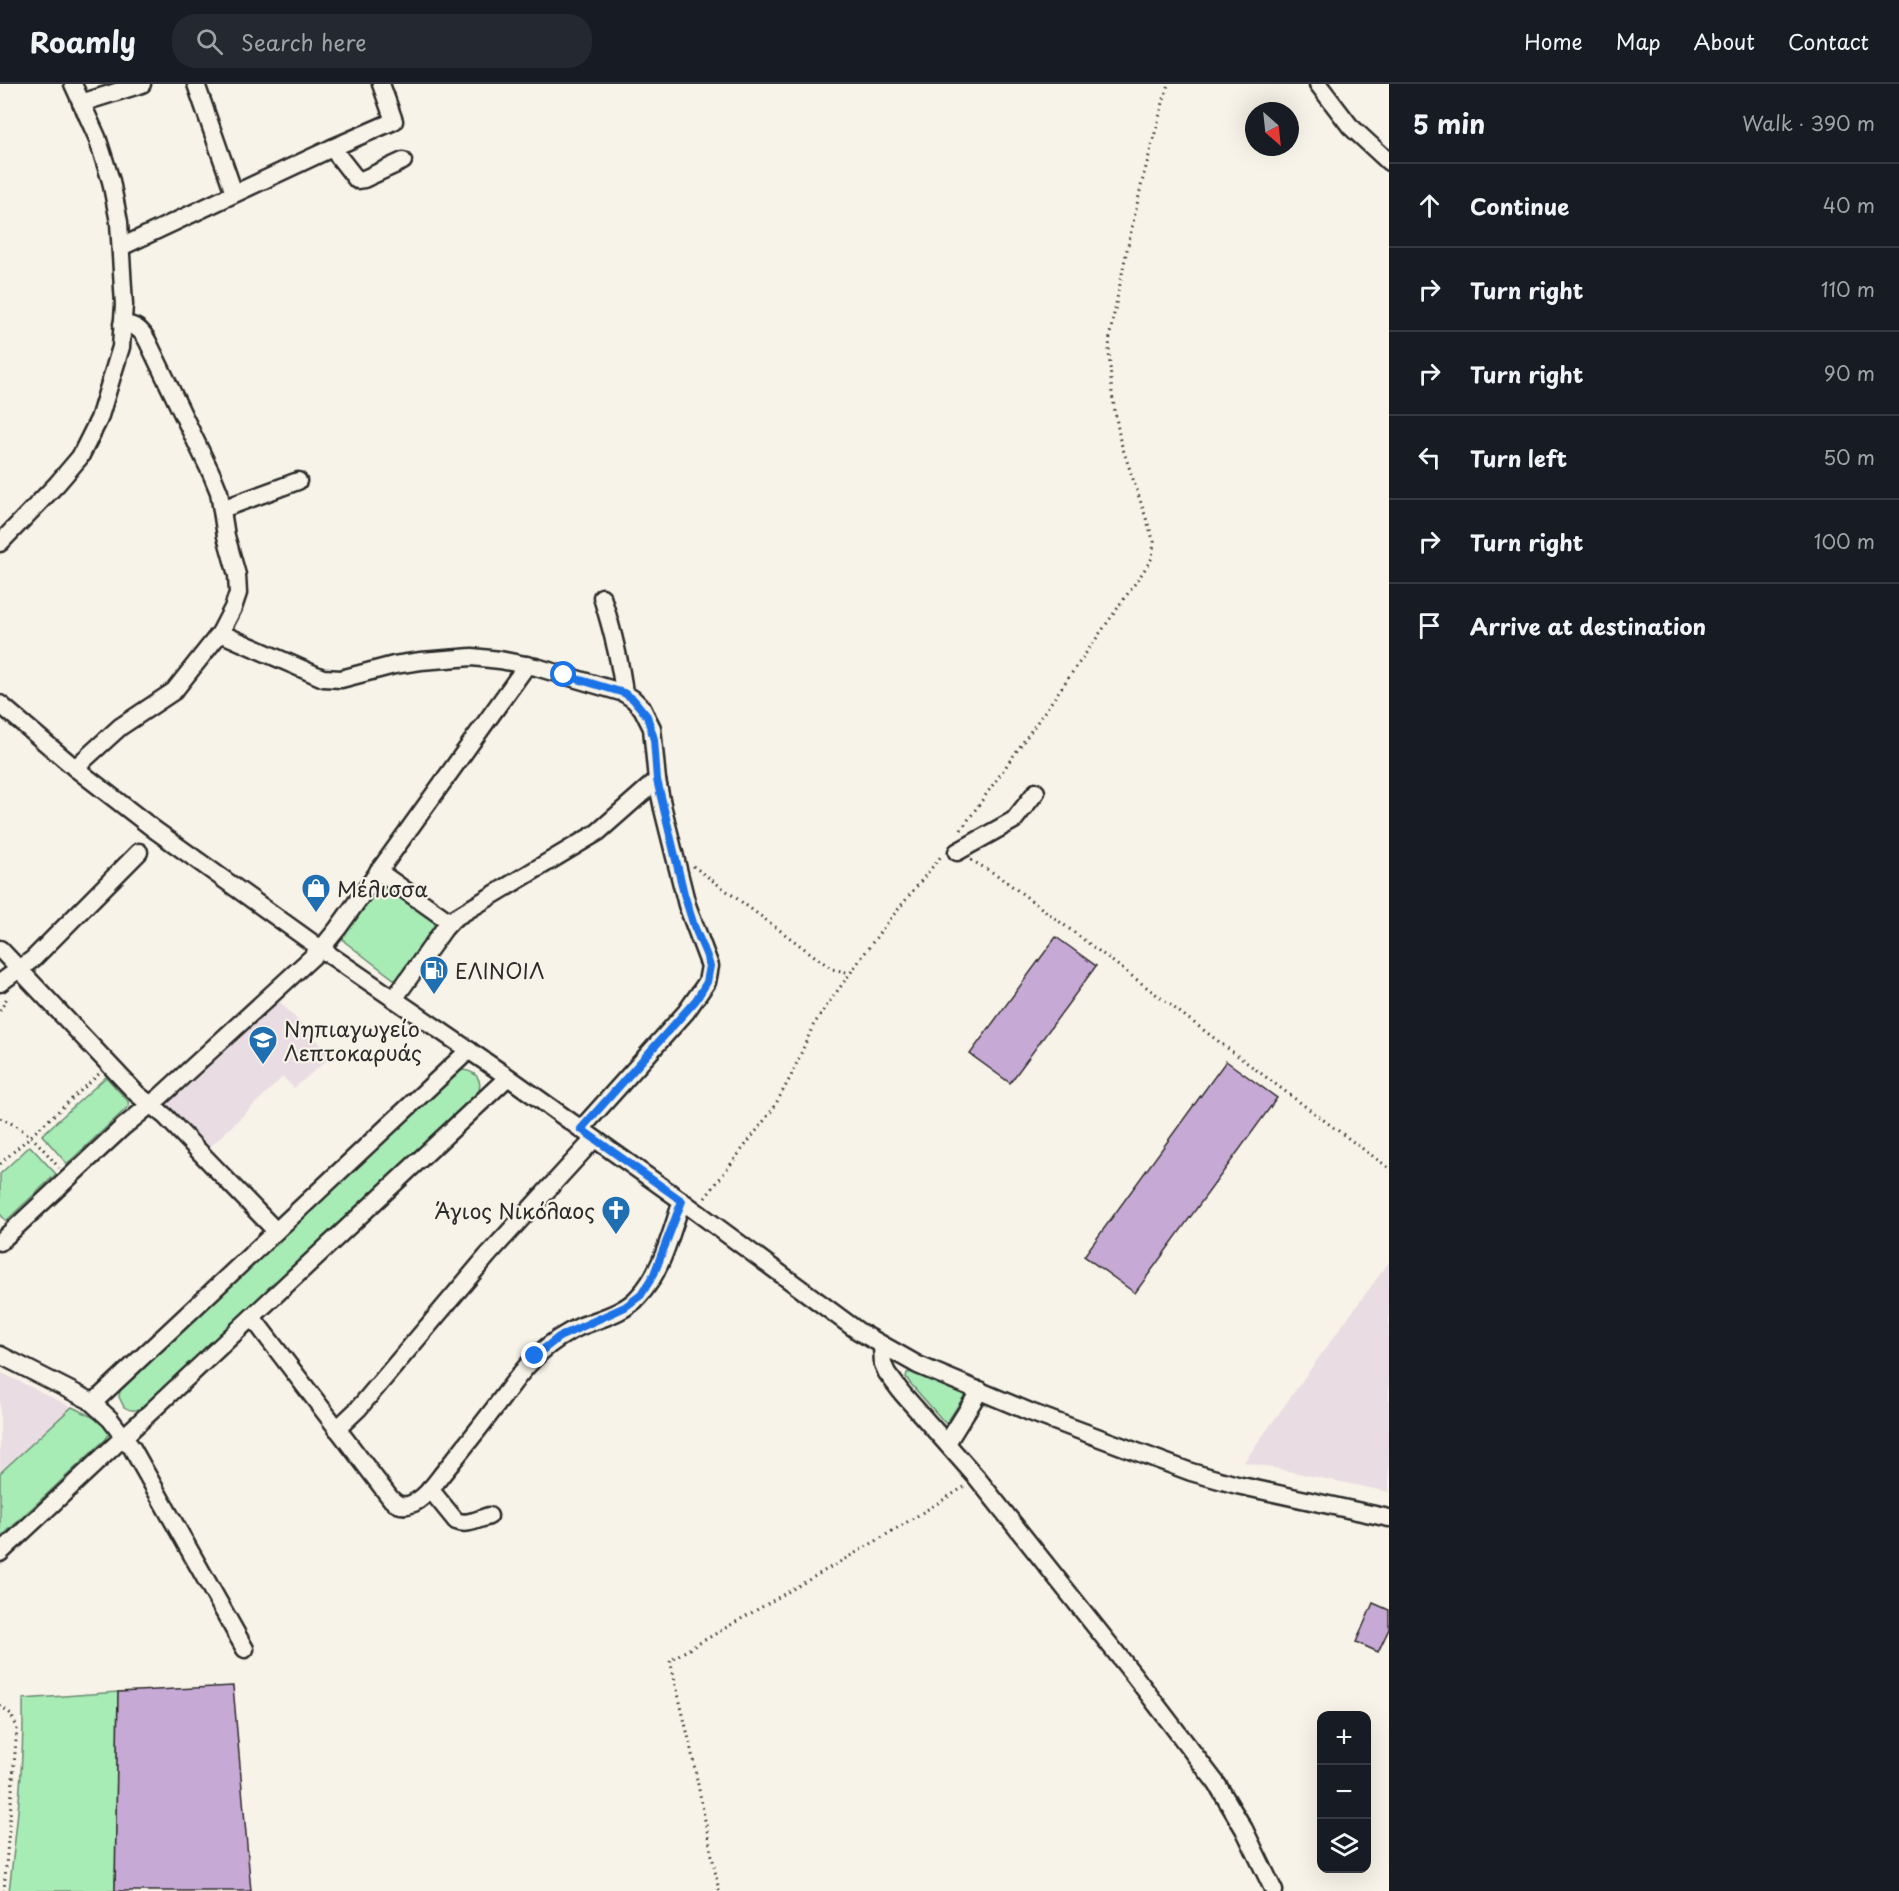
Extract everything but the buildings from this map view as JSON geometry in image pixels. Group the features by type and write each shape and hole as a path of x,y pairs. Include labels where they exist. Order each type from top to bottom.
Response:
{"street":[{"path":"0,542 80,457 102,409 121,347 124,304 119,222 111,181 97,137 73,84"},
{"path":"81,102 142,84"},
{"path":"196,84 234,193"},
{"path":"121,247 394,121 381,84"},
{"path":"1318,84 1350,126 1389,162"},
{"path":"332,148 357,180 403,161"},
{"path":"75,768 120,727 174,691 220,633 233,608 238,584 226,536 219,492 212,475 148,342 139,329 122,324"},
{"path":"222,509 298,481"},
{"path":"602,597 615,638 624,693"},
{"path":"220,633 312,675 331,679 364,674 394,665 444,658 472,657 527,665 624,693 642,708 652,728 657,780 687,905 709,962 707,982 686,1012 489,1254 358,1408 337,1429"},
{"path":"0,1242 321,949 527,665"},
{"path":"2,709 155,830 689,1206 820,1304 882,1346 918,1365 1041,1416 1191,1472 1237,1485 1389,1518"},
{"path":"394,999 450,922 472,906 598,832 657,780"},
{"path":"953,850 1014,820 1036,792"},
{"path":"0,983 19,969 139,852"},
{"path":"378,871 450,922"},
{"path":"0,949 109,1065 149,1105 170,1121 276,1231"},
{"path":"93,1403 469,1050"},
{"path":"0,1553 123,1435 507,1077"},
{"path":"252,1317 395,1503 401,1506 413,1503 430,1489 474,1436 535,1356 559,1337 625,1307 641,1295 689,1206"},
{"path":"882,1346 883,1364 902,1393 978,1478 1217,1784 1244,1829 1274,1891"},
{"path":"0,1355 93,1403 110,1419 123,1435 245,1649"},
{"path":"947,1443 980,1390"},
{"path":"430,1489 456,1521 465,1524 489,1516"}],"path":[{"path":"689,1206 773,1109 791,1076 813,1026 883,928 953,850 1148,565 1153,553 1152,534 1120,440 1112,394 1109,351 1110,334 1127,248 1168,84"},
{"path":"953,850 1005,881 1230,1052 1389,1168"},
{"path":"675,852 832,969 850,973"},
{"path":"0,1164 109,1065"},
{"path":"0,1118 21,1128 31,1136 68,1179"},
{"path":"719,1891 690,1744 670,1660 876,1541 978,1478"},
{"path":"0,1705 11,1714 17,1728 4,1891"}],"shaded area":[{"name":"Νηπιαγωγείο Λεπτοκαρυάς","path":"279,1001 332,1056 294,1088 283,1077 208,1149 165,1104"},
{"path":"1389,1262 1389,1492 1244,1462 1322,1353"},
{"path":"0,1372 72,1407 0,1473"}],"green space":[{"path":"381,884 438,924 399,980 395,980 345,942 342,937"},
{"path":"463,1070 473,1073 479,1080 478,1093 475,1098 148,1403 136,1410 124,1407 119,1397 121,1384 457,1072"},
{"path":"106,1077 128,1101 129,1106 67,1164 42,1135"},
{"path":"30,1146 56,1174 6,1221 0,1214 0,1174"},
{"path":"913,1372 965,1395 946,1424 906,1377 907,1373"},
{"path":"72,1407 113,1427 106,1439 0,1538 0,1473"},
{"path":"118,1692 115,1891 9,1891 19,1795 23,1699"}],"place":[{"name":"Μέλισσα","path":"316,914"},
{"name":"ΕΛΙΝΟΙΛ","path":"434,996"},
{"name":"Νηπιαγωγείο Λεπτοκαρυάς","path":"263,1066"},
{"name":"Άγιος Νικόλαος","path":"616,1236"}],"route":[{"path":"535,1356 559,1337 631,1304 641,1295 654,1274 682,1201 581,1129 696,1000 707,982 710,966 684,894 663,809 657,780 654,739 647,716 633,699 624,693 564,675"}]}
